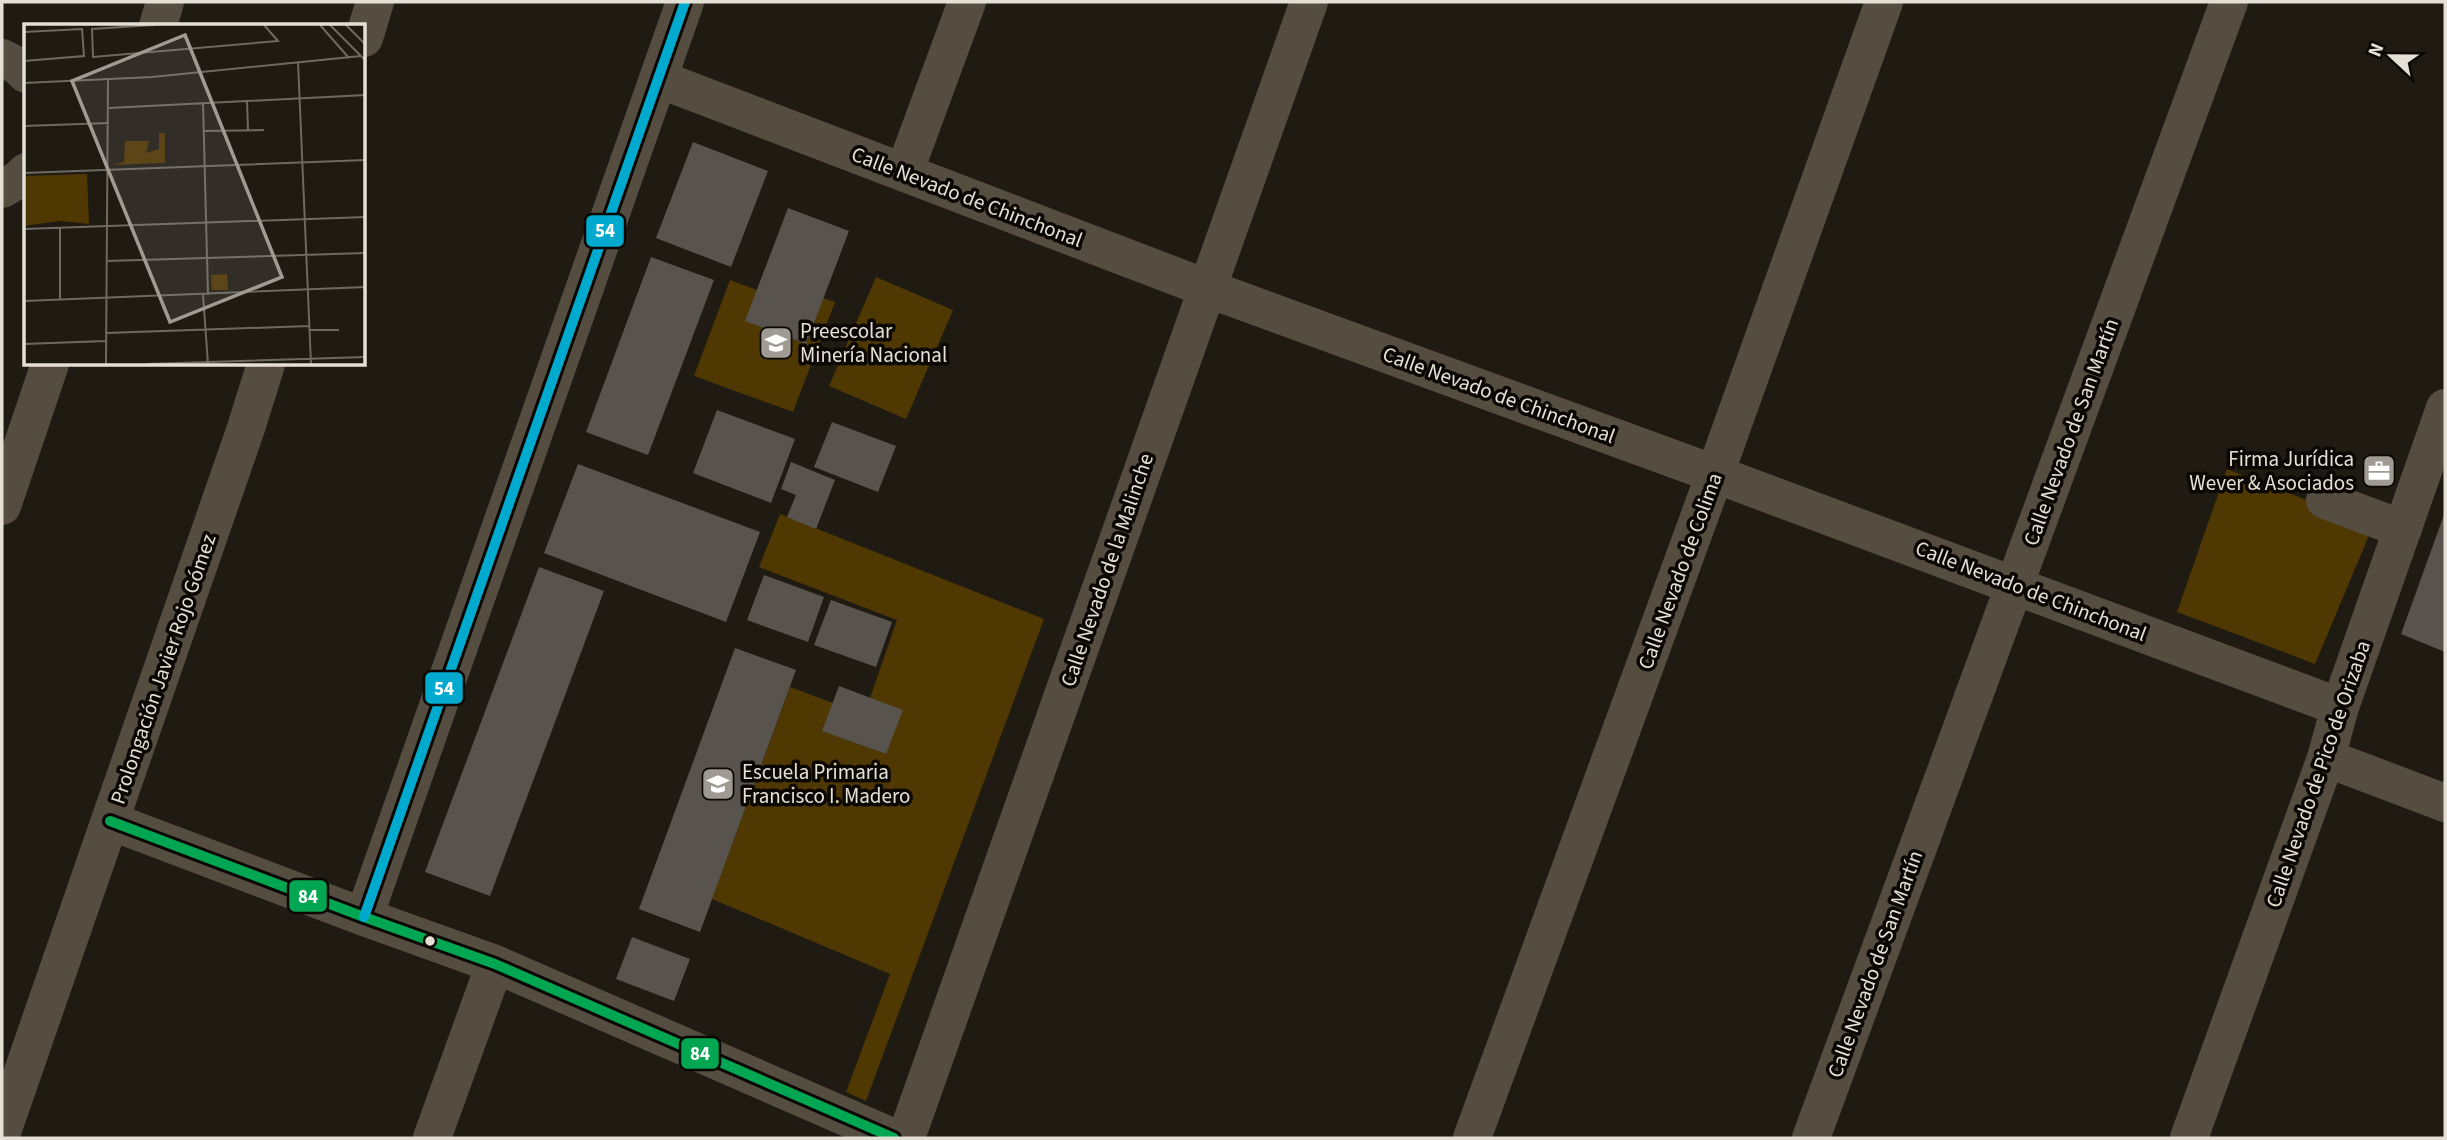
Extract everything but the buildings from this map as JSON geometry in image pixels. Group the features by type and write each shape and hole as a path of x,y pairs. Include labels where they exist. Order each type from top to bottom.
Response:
{"street":[{"path":"159,24 165,2"},
{"path":"366,31 374,2"},
{"path":"364,917 685,2"},
{"path":"904,173 967,2"},
{"name":"Calle Nevado de la Malinche","path":"906,1138 1309,2"},
{"name":"Calle Nevado de Colima","path":"1472,1138 1884,2"},
{"name":"Calle Nevado de San Martín","path":"1811,1138 2229,2"},
{"path":"2,58 24,72"},
{"name":"Calle Nevado de Chinchonal","path":"659,79 1206,288 2015,584 2340,707"},
{"path":"2,188 24,174"},
{"path":"2,506 49,366"},
{"name":"Prolongación Javier Rojo Gómez","path":"2,1132 265,366"},
{"name":"Calle Nevado de Pico de Orizaba","path":"2189,1138 2326,758 2340,707 2445,408"},
{"path":"2325,500 2403,529"},
{"path":"2326,758 2445,803"},
{"path":"110,821 495,964 894,1138"},
{"path":"432,1138 495,964"}],"shaded area":[{"path":"876,277 953,310 906,419 829,386"},
{"path":"730,280 757,290 746,321 806,344 823,298 835,302 793,412 694,376"},
{"path":"2227,469 2373,526 2315,664 2177,612"},
{"path":"780,514 1044,619 866,1101 846,1092 890,974 712,899 790,687 833,703 823,731 886,754 870,698 897,620 759,567"}],"transit line":[{"name":"54","path":"364,917 685,2"},
{"name":"84","path":"110,821 495,964 894,1138"}],"place":[{"name":"Preescolar Minería Nacional","path":"776,343"},
{"name":"Firma Jurídica Wever & Asociados","path":"2379,471"},
{"name":"Escuela Primaria Francisco I. Madero","path":"718,784"}]}
